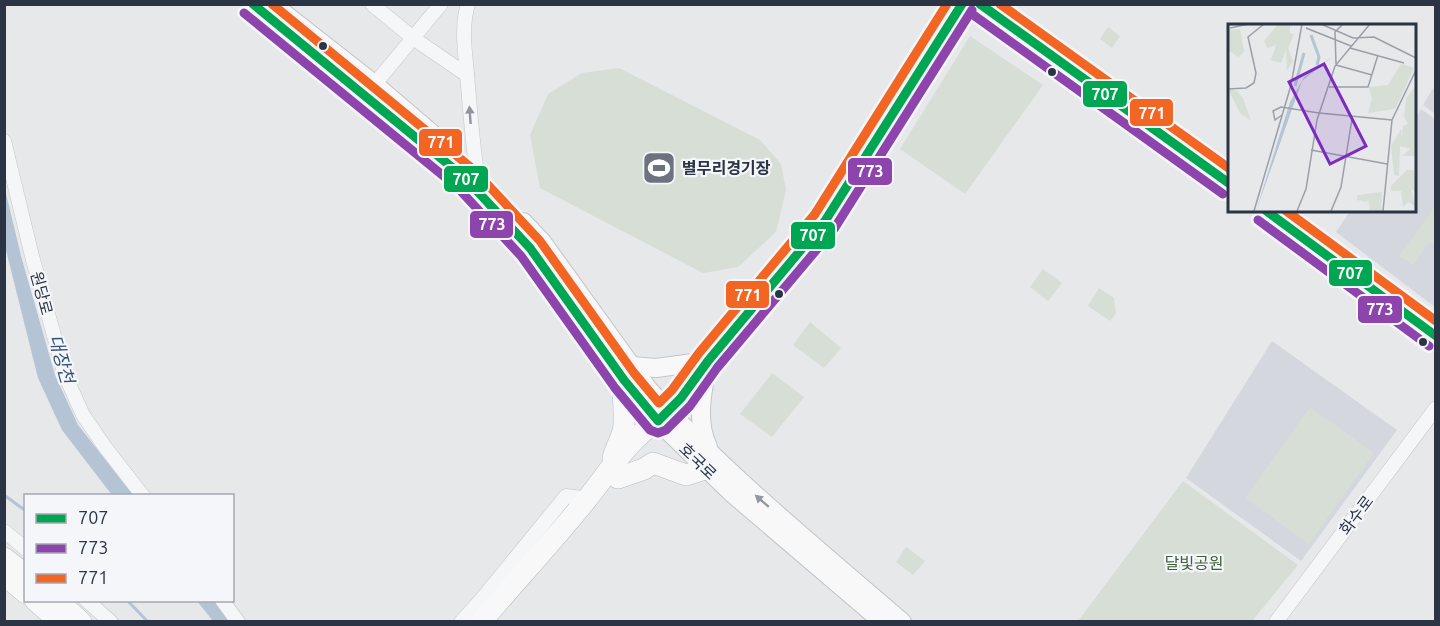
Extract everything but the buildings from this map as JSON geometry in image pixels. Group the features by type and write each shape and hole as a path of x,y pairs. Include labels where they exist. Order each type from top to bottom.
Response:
{"highway":[{"path":"614,473 613,454 621,439 624,423 622,394 628,373"},
{"path":"482,621 588,499 651,438 663,416"},
{"path":"495,621 614,473 644,468 653,463 686,475 708,461"},
{"path":"4,558 24,573"},
{"path":"4,575 24,591"},
{"path":"37,602 60,621"},
{"path":"59,602 81,621"}],"main road":[{"name":"호국로","path":"252,4 370,90 477,173 542,242 628,373"},
{"name":"호국로","path":"272,4 465,178 530,248 663,416 708,461 883,621"},
{"path":"663,416 681,398 708,361 825,221 962,4"},
{"path":"979,4 1228,183"},
{"path":"1268,212 1436,336"},
{"path":"628,373 708,361"},
{"path":"708,361 701,400 701,421 708,461"},
{"name":"호국로","path":"708,461 739,481 902,621"}],"street":[{"path":"372,4 413,38 467,75"},
{"path":"370,90 441,4"},
{"path":"468,4 464,16 464,34 470,128 477,173"},
{"name":"원당로","path":"4,141 33,260 65,375 83,415 142,494"},
{"name":"화수로","path":"1276,621 1436,408"},
{"path":"461,621 481,600 566,496 588,499"},
{"path":"4,531 24,547"},
{"path":"88,602 111,621"},
{"path":"224,602 238,621"}],"shaded area":[{"path":"1435,85 1435,114 1423,105"},
{"path":"1421,109 1435,119 1435,307 1336,232 1350,212 1416,212 1416,116"},
{"path":"1272,341 1397,430 1301,561 1186,478"}],"green space":[{"path":"1108,27 1120,36 1112,48 1100,39"},
{"path":"970,36 1043,85 965,194 900,149"},
{"path":"619,68 760,140 781,164 786,190 776,232 738,267 703,273 540,188 530,135 548,94 582,73"},
{"path":"1435,206 1435,246 1429,242 1413,265 1399,256"},
{"path":"1043,269 1062,283 1048,301 1030,287"},
{"path":"1099,288 1114,298 1116,313 1110,321 1088,306"},
{"path":"810,322 841,348 824,368 793,345"},
{"path":"772,373 804,397 772,437 740,414"},
{"path":"1310,407 1374,453 1309,544 1245,498"},
{"name":"달빛공원","path":"1183,481 1298,565 1252,621 1078,621"},
{"path":"906,547 925,561 913,575 896,562"}],"water":[{"path":"4,185 21,256 55,375 78,425 132,494 111,494 62,430 38,378 5,246"},
{"path":"198,602 215,602 230,621 213,621"}],"waterway":[{"path":"4,495 24,510"},
{"path":"129,602 148,622"}],"transit line":[{"name":"707","path":"253,4 465,178 530,248 624,380 658,421 681,398 708,361 825,221 962,4"},
{"name":"771","path":"272,4 474,170 540,241 634,373 659,403 815,214 947,4"},
{"name":"707","path":"980,4 1228,183"},
{"name":"771","path":"1000,4 1228,168"},
{"name":"773","path":"244,13 457,187 521,256 615,388 650,430 658,433 666,430 690,406 717,368 834,229 972,10"},
{"name":"773","path":"972,14 1223,194"},
{"name":"707","path":"1268,212 1436,336"},
{"name":"771","path":"1288,212 1436,321"},
{"name":"773","path":"1258,220 1429,346"}],"place":[{"name":"별무리경기장","path":"659,168"}],"water label":[{"name":"대장천","path":"61,359"}]}
